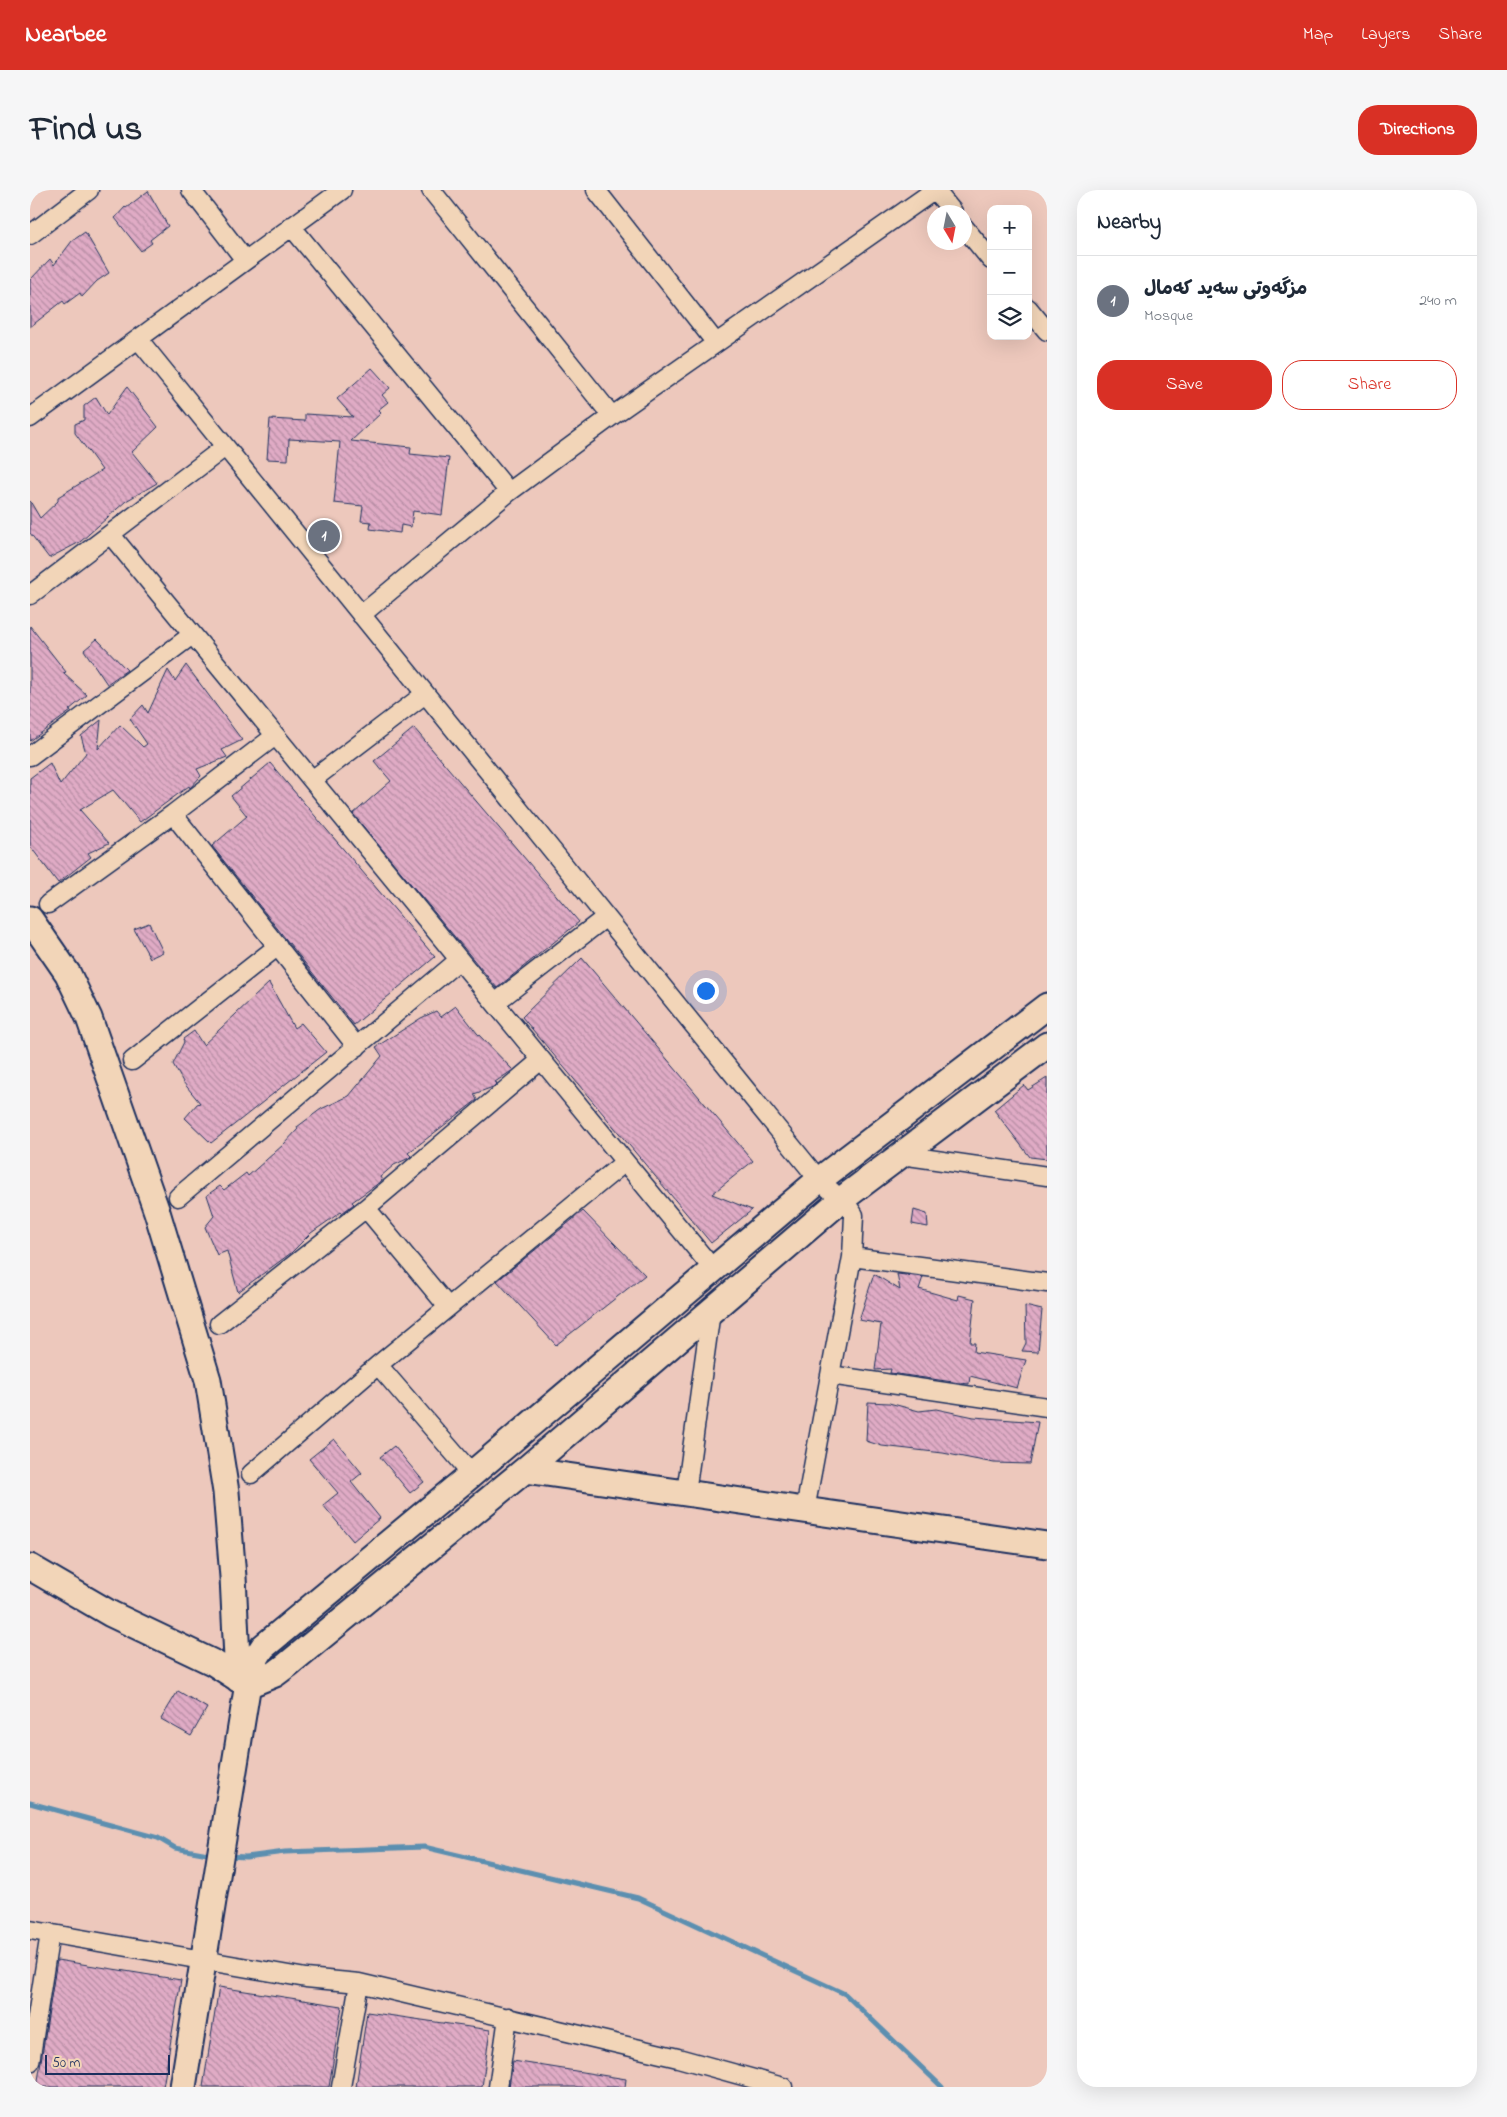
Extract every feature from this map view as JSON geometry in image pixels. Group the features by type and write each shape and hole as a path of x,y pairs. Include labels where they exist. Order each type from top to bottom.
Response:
{"street":[{"path":"30,235 89,190"},
{"path":"191,190 245,260"},
{"path":"30,418 342,190"},
{"path":"431,190 612,416"},
{"path":"596,190 716,343"},
{"path":"361,615 509,492 612,416 716,343 935,190 947,205"},
{"path":"291,226 509,492"},
{"path":"972,237 987,255"},
{"path":"1032,313 1047,331"},
{"path":"139,340 819,1180 852,1211 856,1220 852,1256 806,1510"},
{"path":"30,595 225,447"},
{"path":"110,535 713,1269"},
{"path":"30,756 192,635"},
{"path":"312,780 425,694"},
{"path":"184,2087 223,1839 243,1682 226,1492 208,1380 157,1212 89,1018 39,912 174,814 276,736"},
{"path":"174,814 357,1047"},
{"path":"495,1003 606,917"},
{"path":"132,1061 278,946"},
{"path":"178,1197 459,960"},
{"path":"243,1682 263,1647 472,1474 819,1180 1047,1006"},
{"path":"30,1567 112,1614 214,1663 243,1682 275,1674 525,1470 841,1200 1047,1045"},
{"path":"219,1324 366,1208 542,1060"},
{"path":"902,1155 1047,1176"},
{"path":"250,1474 378,1365 625,1162"},
{"path":"366,1208 448,1307"},
{"path":"852,1256 1047,1283"},
{"path":"686,1493 711,1311"},
{"path":"378,1365 472,1474"},
{"path":"830,1375 1047,1407"},
{"path":"525,1470 1047,1545"},
{"path":"30,1930 306,1978 358,1983 678,2058 783,2087"},
{"path":"30,2062 50,1934"},
{"path":"341,2087 358,1983"},
{"path":"498,2087 508,2017"}],"building":[{"path":"148,191 168,226 150,240 152,243 141,251 115,218 125,207"},
{"path":"85,232 109,273 97,281 82,297 80,293 65,304 63,301 30,327 30,280 50,259 54,265 72,241"},
{"path":"372,368 390,388 382,395 388,402 378,410 381,413 351,441 411,447 410,454 449,458 442,515 413,511 411,527 401,525 400,533 370,529 371,522 361,521 363,506 334,503 340,442 289,439 288,460 267,459 270,419 305,421 305,414 353,417 337,399"},
{"path":"127,387 158,427 132,452 157,483 126,501 80,542 49,558 30,533 30,501 40,518 58,501 58,497 102,470 75,433 75,424 84,420 84,406 96,397 107,415"},
{"path":"30,626 66,672 63,673 87,695 69,710 71,711 30,741"},
{"path":"97,639 127,670 107,684 84,650"},
{"path":"186,665 242,740 222,750 227,757 197,769 201,776 190,788 189,786 140,822 113,790 80,810 109,843 88,853 91,857 58,883 30,846 30,778 50,763 60,785 86,753 81,736 101,720 98,749 120,725 143,747 147,744 130,719 143,705 148,713 168,670 175,681"},
{"path":"414,728 579,922 497,988 353,814 391,781 374,761"},
{"path":"270,763 435,957 354,1025 212,846 247,816 231,796"},
{"path":"149,923 163,952 150,958 134,929"},
{"path":"582,958 753,1161 712,1194 752,1210 711,1243 522,1017"},
{"path":"269,983 294,1028 301,1023 326,1052 211,1143 185,1118 200,1103 183,1082 173,1064 184,1042 183,1039 194,1031 203,1045"},
{"path":"456,1006 477,1033 513,1070 495,1082 497,1083 493,1087 474,1094 477,1100 408,1153 411,1156 409,1158 394,1165 380,1177 382,1180 352,1202 354,1204 311,1233 291,1253 238,1292 227,1251 217,1255 205,1227 214,1216 207,1195 220,1186 224,1190 246,1173 248,1176 283,1145 298,1129 297,1127 321,1109 349,1096 382,1056 376,1047 421,1018 436,1011 441,1017"},
{"path":"1047,1078 1047,1159 1030,1157 994,1110 1024,1085 1028,1090"},
{"path":"914,1210 927,1214 928,1227 912,1224"},
{"path":"583,1211 645,1275 556,1345 497,1281"},
{"path":"874,1274 900,1290 897,1274 923,1277 919,1289 958,1300 959,1295 975,1299 970,1343 975,1343 974,1352 1026,1360 1017,1388 970,1376 969,1384 890,1373 891,1369 875,1370 881,1324 859,1320"},
{"path":"1025,1306 1042,1310 1038,1352 1022,1351 1026,1343"},
{"path":"868,1402 889,1403 919,1411 936,1409 974,1417 1038,1422 1030,1464 994,1463 943,1453 882,1446 866,1441"},
{"path":"334,1439 362,1473 351,1482 380,1518 353,1541 323,1505 338,1493 309,1459"},
{"path":"394,1446 424,1482 410,1493 380,1457"},
{"path":"178,1691 207,1708 191,1736 161,1719"},
{"path":"57,1960 181,1980 163,2087 37,2087"},
{"path":"219,1987 342,2006 329,2087 203,2087"},
{"path":"367,2012 490,2030 482,2087 356,2087"},
{"path":"513,2061 626,2079 625,2087 509,2087"}],"waterway":[{"path":"30,1803 158,1838 175,1848 214,1855"},
{"path":"227,1856 246,1857 285,1852 424,1847 638,1898 845,1994 942,2087"}],"place":[{"name":"مزگەوتی سەید کەمال","path":"324,536"}]}
